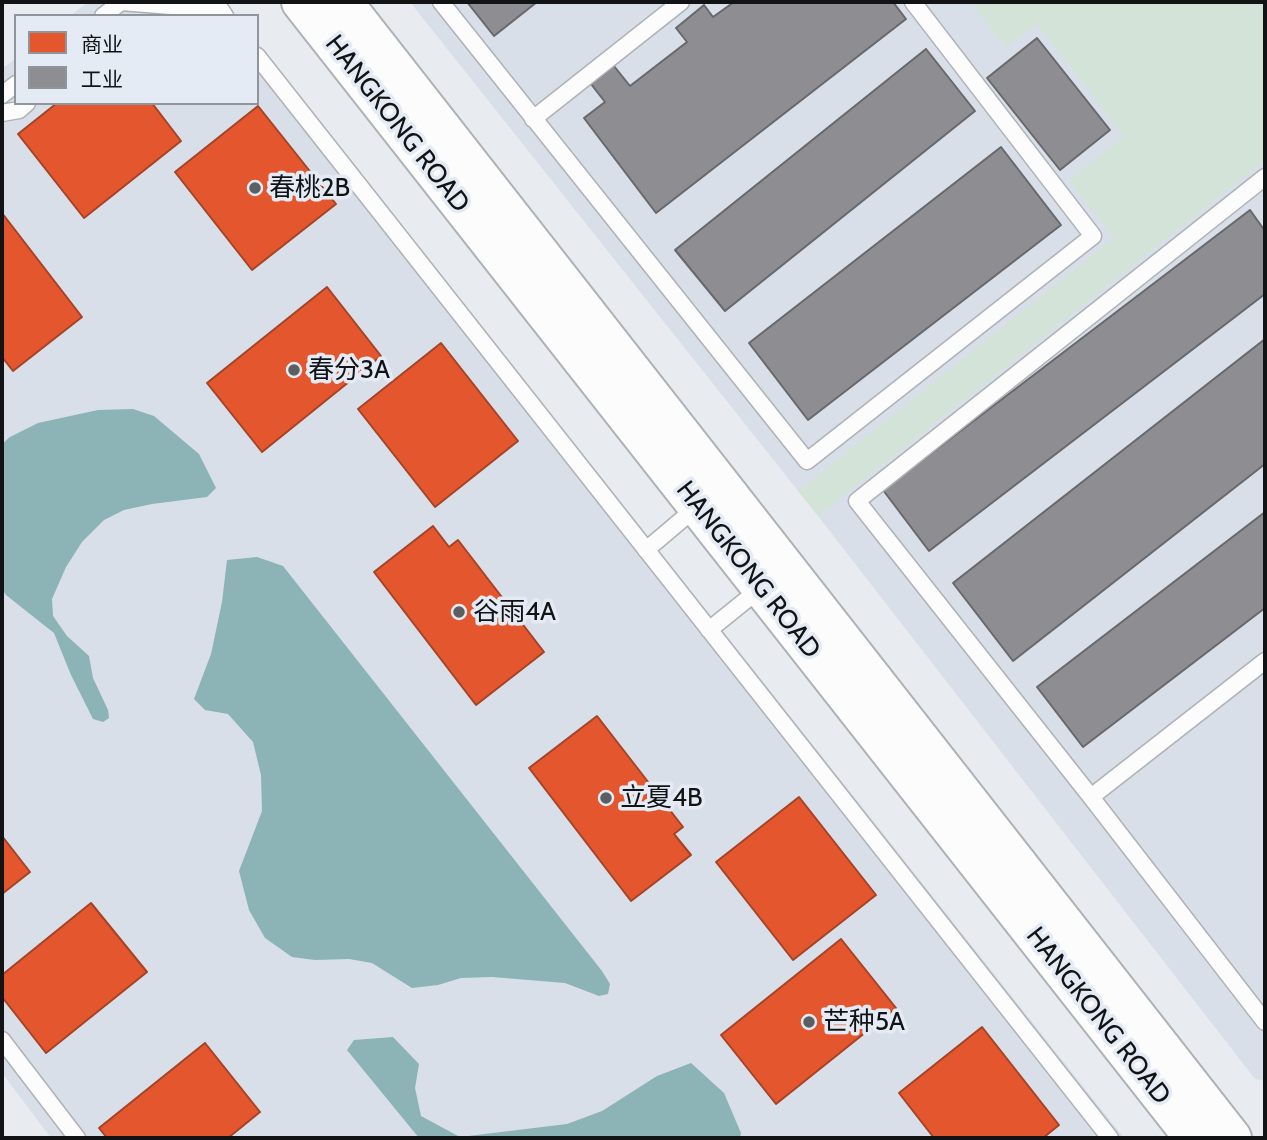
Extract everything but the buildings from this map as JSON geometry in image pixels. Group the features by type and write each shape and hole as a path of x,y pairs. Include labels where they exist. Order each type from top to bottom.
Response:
{"street":[{"name":"HANGKONG ROAD","path":"301,2 1194,1138"},
{"name":"HANGKONG ROAD","path":"342,2 1232,1138"}],"lane":[{"path":"106,14 121,2 221,10 224,14"},
{"path":"441,2 807,461 1093,236 913,2"},
{"path":"533,119 681,2"},
{"path":"259,60 1110,1138"},
{"path":"2,113 19,110 25,105"},
{"path":"1265,177 857,501 1265,1022"},
{"path":"646,550 698,506"},
{"path":"709,630 762,588"},
{"path":"1091,797 1265,661"},
{"path":"2,1040 77,1138"}],"shaded area":[{"path":"88,2 226,2 235,14 73,14"},
{"path":"410,2 1265,2 1265,1081 1255,1079 818,516"},
{"path":"259,45 1124,1138 51,1138 2,1073 2,69 14,60 14,105 259,105"}],"green space":[{"path":"970,2 1265,2 1265,160 818,516 798,491 1114,238 1069,180 1124,136 1037,24 1006,47"}],"water":[{"path":"133,409 154,416 199,454 216,488 207,497 124,510 104,520 82,542 66,567 52,599 53,616 67,636 89,656 93,678 108,710 109,718 103,722 93,719 54,633 2,589 2,444 38,423 98,410"},
{"path":"257,557 283,566 602,971 610,984 608,994 599,996 565,983 492,977 461,978 438,985 412,988 372,963 349,959 315,960 292,957 265,938 249,910 239,871 262,811 261,775 253,742 228,714 205,710 194,699 211,654 222,602 227,560"},
{"path":"393,1037 419,1064 415,1088 421,1116 460,1137 567,1124 602,1111 657,1076 691,1063 724,1093 741,1133 740,1138 419,1138 347,1050 354,1040"}],"place":[{"name":"春桃2B","path":"255,188"},
{"name":"春分3A","path":"294,370"},
{"name":"谷雨4A","path":"459,612"},
{"name":"立夏4B","path":"606,798"},
{"name":"芒种5A","path":"809,1022"}]}
